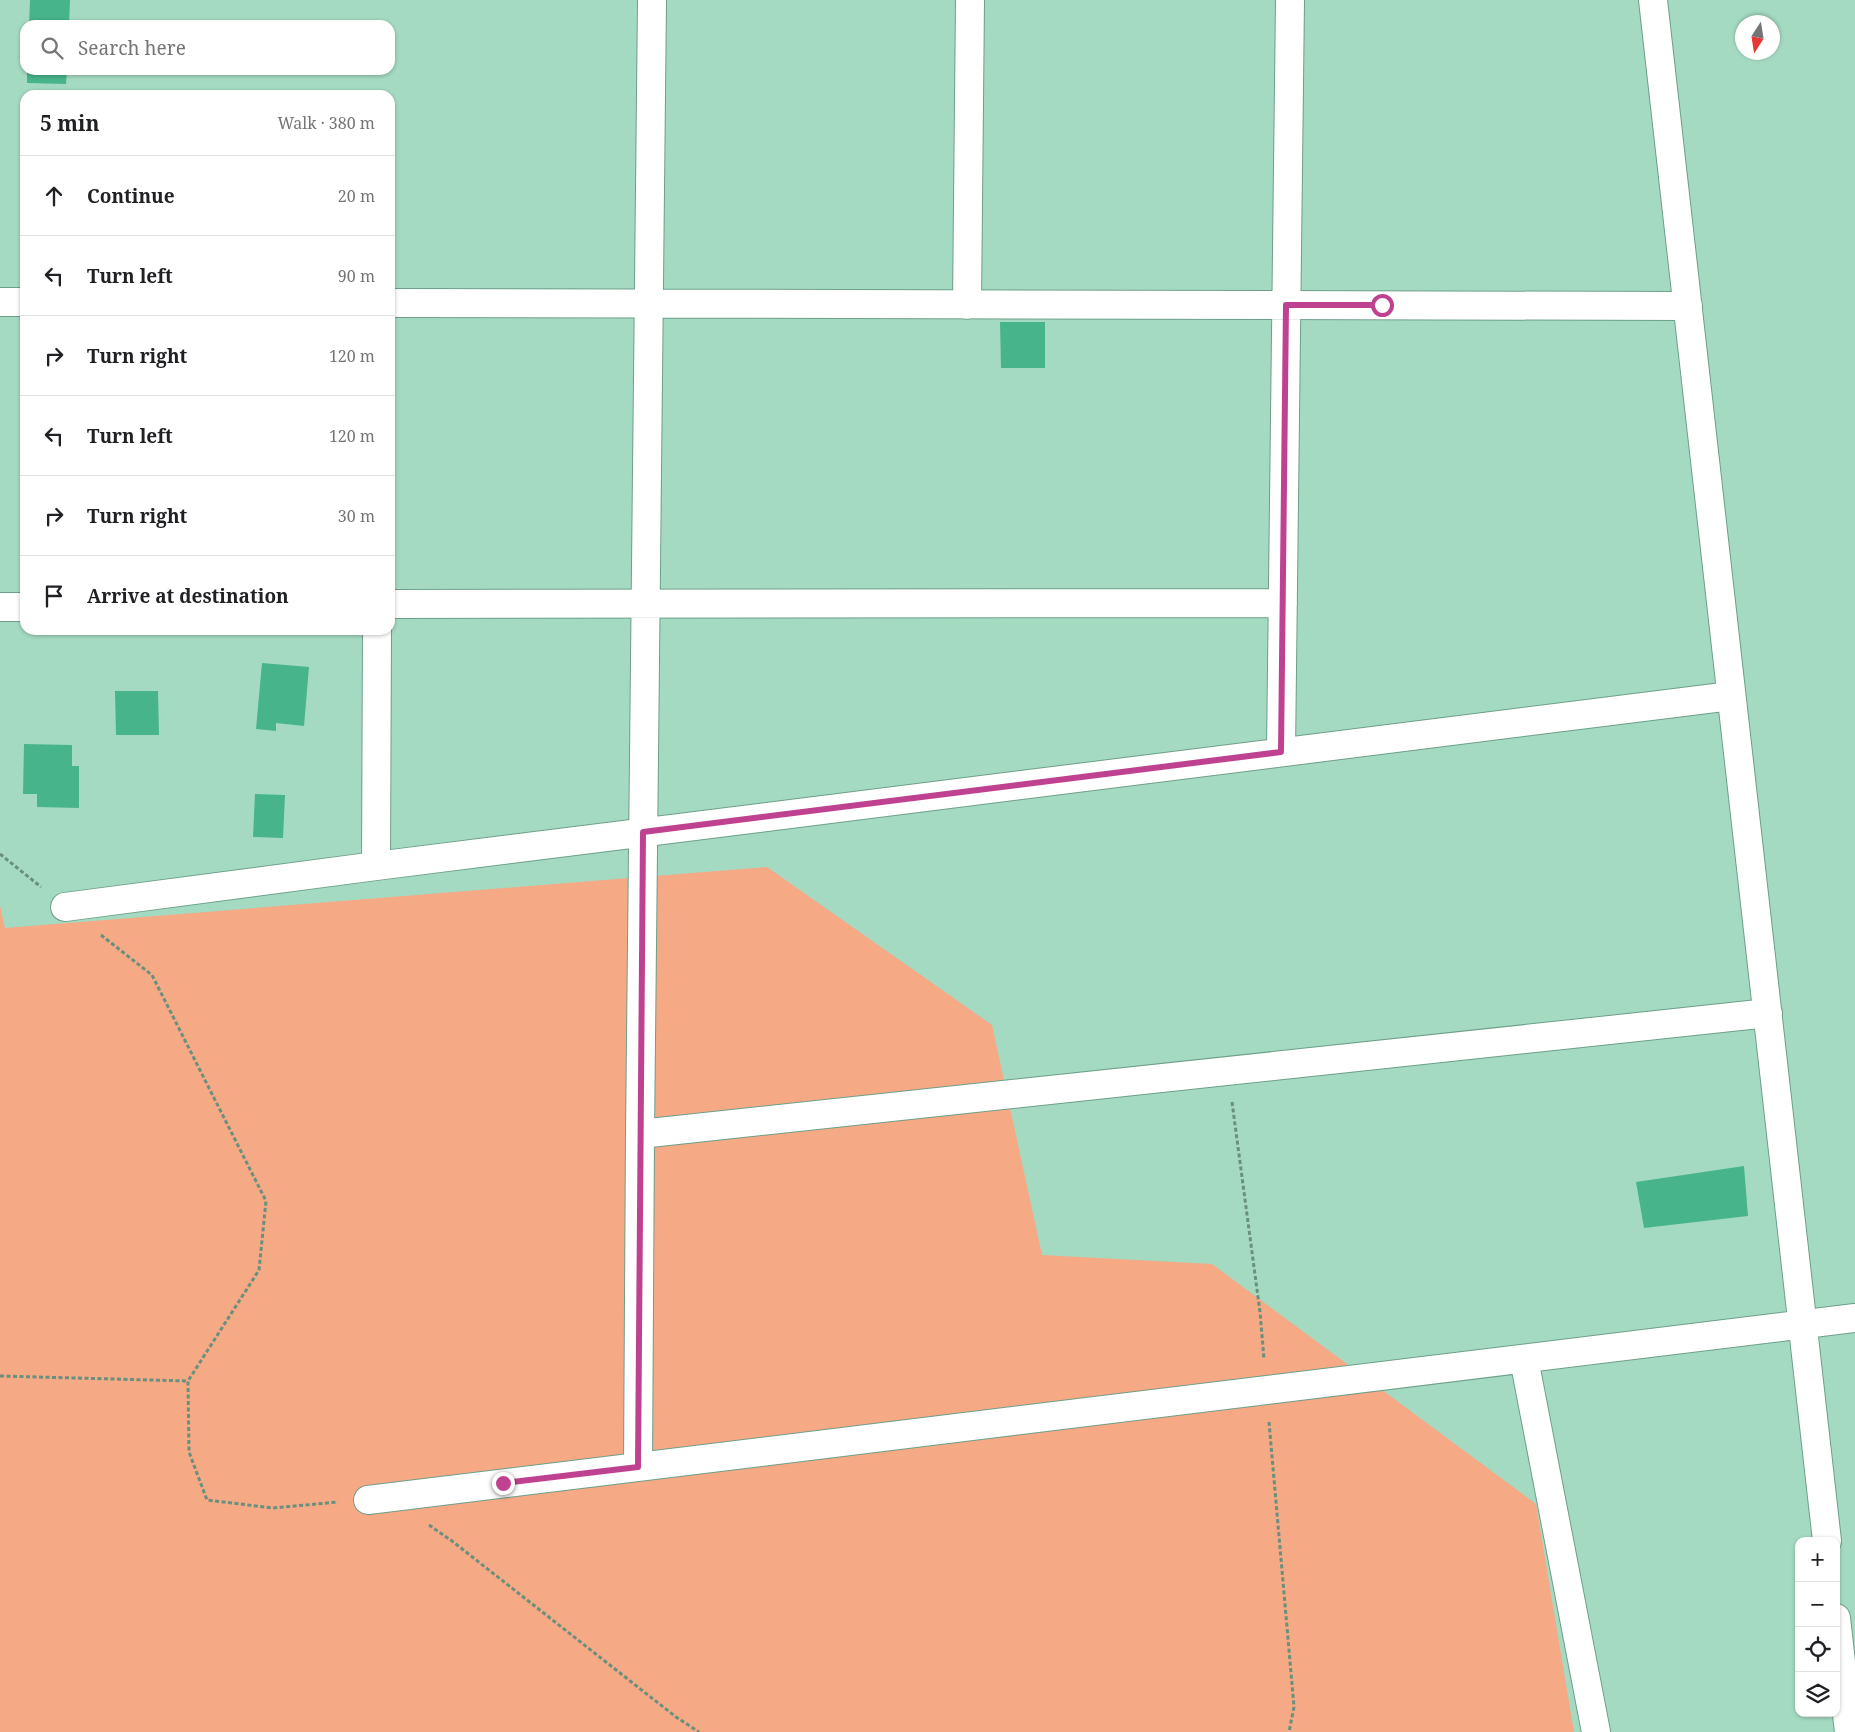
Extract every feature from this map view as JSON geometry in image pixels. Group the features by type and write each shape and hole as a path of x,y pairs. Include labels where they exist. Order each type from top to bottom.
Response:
{"street":[{"path":"638,1467 652,0"},
{"path":"967,305 970,0"},
{"path":"1281,752 1290,0"},
{"path":"1653,0 1828,1537"},
{"path":"0,302 20,302"},
{"path":"395,303 1688,306"},
{"path":"395,604 1283,603"},
{"path":"0,607 20,607"},
{"path":"376,866 377,635"},
{"path":"65,907 643,832 1731,696"},
{"path":"640,1134 1768,1013"},
{"path":"368,1500 1855,1318"},
{"path":"1524,1359 1596,1732"},
{"path":"1837,1627 1849,1732"}],"path":[{"path":"0,854 152,975 266,1201 259,1270 188,1381 189,1452 207,1500 273,1508 368,1500"},
{"path":"0,1376 188,1381"},
{"path":"424,1521 676,1717 699,1732"}],"shaded area":[{"path":"767,867 992,1025 1042,1255 1212,1264 1536,1504 1574,1732 0,1732 0,906 5,928"}],"building":[{"path":"30,0 70,0 69,20 29,20"},
{"path":"27,75 67,75 66,84 27,83"},
{"path":"1000,322 1045,322 1045,368 1001,368"},
{"path":"262,663 309,667 304,726 276,723 276,731 256,729"},
{"path":"115,691 158,691 159,735 116,735"},
{"path":"24,744 72,745 72,766 79,766 79,808 37,807 37,794 23,794"},
{"path":"255,794 285,795 283,838 253,837"},
{"path":"1744,1166 1748,1216 1644,1228 1636,1182"}],"route":[{"path":"503,1483 638,1467 643,832 1281,752 1286,305 1382,305"}]}
